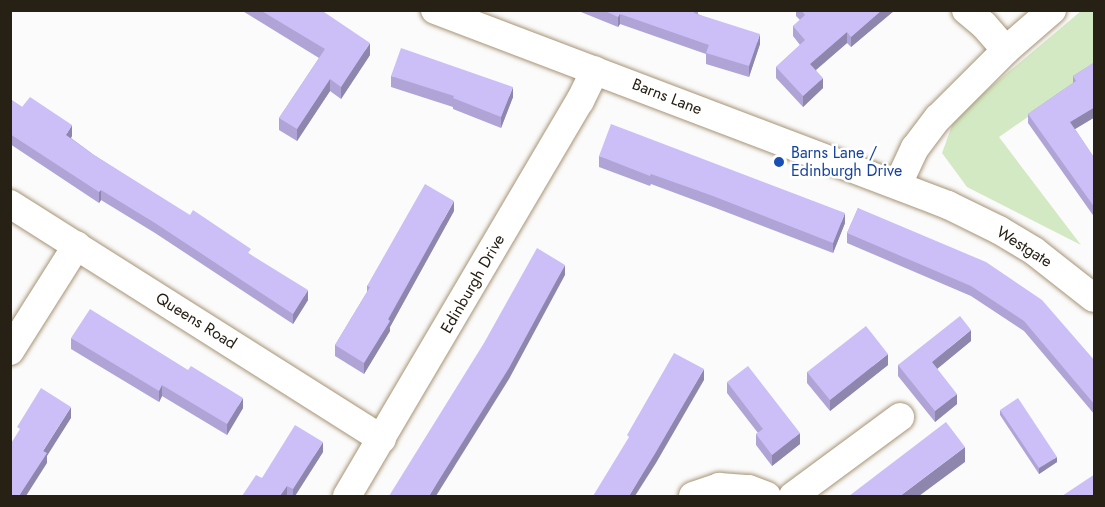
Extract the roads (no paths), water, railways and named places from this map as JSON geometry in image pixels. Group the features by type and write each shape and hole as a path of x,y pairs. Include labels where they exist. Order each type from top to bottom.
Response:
{"street":[{"name":"Barns Lane","path":"435,10 898,184 948,205"},
{"path":"966,10 984,25 1006,50"},
{"path":"898,184 915,148 938,118 1006,50 1052,10"},
{"name":"Edinburgh Drive","path":"347,496 580,101 595,70"},
{"name":"Queens Road","path":"10,204 382,439"},
{"name":"Westgate","path":"948,205 999,230 1034,251 1095,298"},
{"path":"10,351 77,245"},
{"path":"793,496 899,415"},
{"path":"693,496 719,487 748,489 767,496"}],"place":[{"name":"Barns Lane / Edinburgh Drive","path":"779,162"}]}
